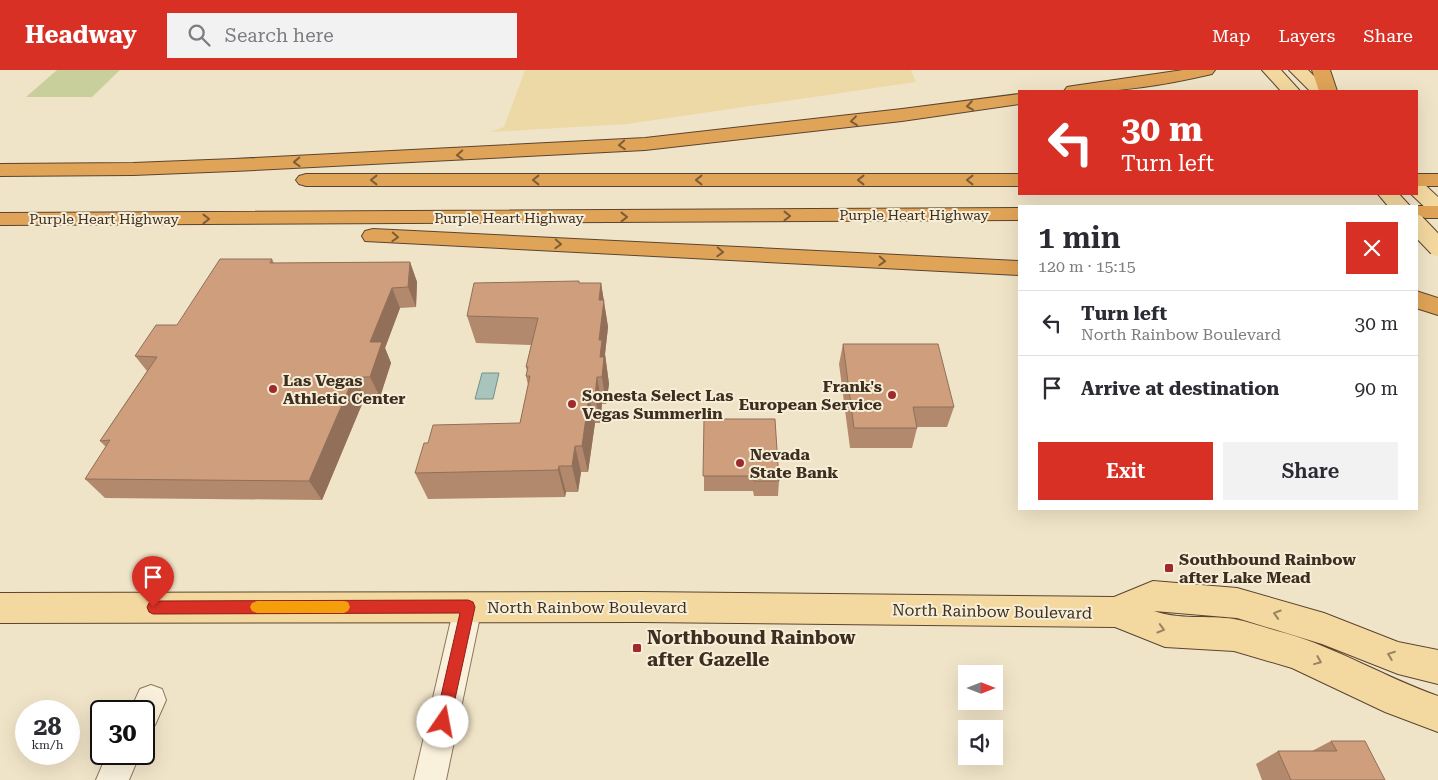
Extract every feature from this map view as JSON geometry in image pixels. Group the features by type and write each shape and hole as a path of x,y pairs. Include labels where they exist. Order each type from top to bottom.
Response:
{"highway":[{"path":"1080,90 1178,76 1206,70"},
{"path":"1321,70 1328,90"},
{"path":"0,170 133,169 645,144 902,115 1018,99"},
{"path":"0,180 1018,180"},
{"path":"1418,180 1438,180"},
{"path":"1418,212 1438,211"},
{"name":"Purple Heart Highway","path":"0,219 1018,214"},
{"path":"261,219 334,234 1018,268"},
{"path":"1418,225 1438,226"},
{"path":"1418,300 1438,307"}],"main road":[{"path":"1271,70 1290,90"},
{"path":"1298,70 1319,90"},
{"path":"1418,189 1438,211"},
{"path":"1389,195 1398,205"},
{"path":"1418,227 1438,247"},
{"name":"North Rainbow Boulevard","path":"1115,612 1153,596 1237,602 1324,629 1398,658 1438,668"},
{"name":"North Rainbow Boulevard","path":"0,608 468,607 1115,612 1165,631 1234,635 1294,652 1332,667 1398,700 1438,714"}],"street":[{"path":"430,780 468,607"},
{"path":"112,780 119,765"}],"green space":[{"path":"57,70 120,70 92,97 26,97"}],"sand":[{"path":"525,70 911,70 916,82 627,124 490,132 504,127"}],"water":[{"path":"482,373 499,373 493,399 475,399"}],"building":[{"name":"Las Vegas Athletic Center","path":"220,259 272,259 270,263 410,262 408,287 392,288 370,342 382,342 370,377 354,377 309,481 85,479 110,440 100,441 157,357 135,356 156,325 177,325"},
{"path":"579,281 579,283 601,283 599,300 604,300 599,340 602,340 600,357 604,357 602,377 597,377 595,396 589,396 582,446 575,446 572,466 559,466 558,470 415,473 424,443 428,443 433,425 520,423 530,376 526,376 528,367 526,367 538,318 467,316 474,283"},
{"name":"Frank's European Service","path":"843,344 938,344 954,407 913,407 917,428 854,428"},
{"name":"Nevada State Bank","path":"704,419 775,419 779,481 754,481 754,476 703,476"},
{"path":"1331,741 1365,741 1385,780 1291,780 1278,751 1337,751"}],"slow traffic":[{"path":"257,607 344,607"}],"place":[{"name":"Las Vegas Athletic Center","path":"273,389"},
{"name":"Frank's European Service","path":"892,395"},
{"name":"Sonesta Select Las Vegas Summerlin","path":"572,404"},
{"name":"Nevada State Bank","path":"740,463"},
{"name":"Southbound Rainbow after Lake Mead","path":"1169,568"},
{"name":"Northbound Rainbow after Gazelle","path":"637,648"}],"route":[{"path":"153,607 468,607 443,722"}]}
